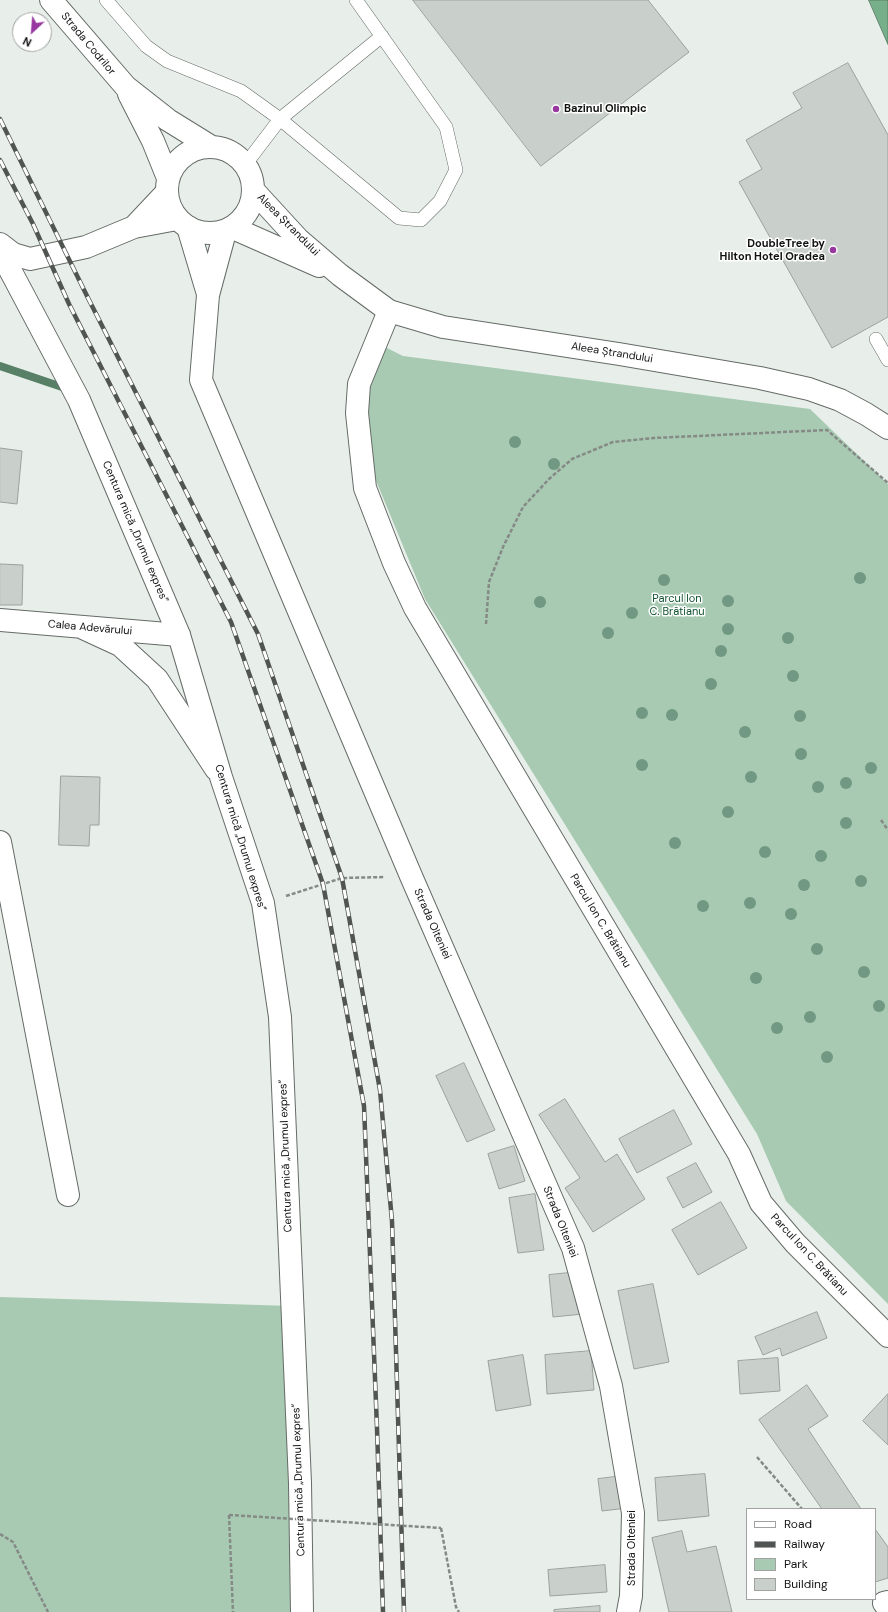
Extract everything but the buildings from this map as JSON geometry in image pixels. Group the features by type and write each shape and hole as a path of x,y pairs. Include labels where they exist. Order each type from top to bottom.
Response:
{"street":[{"name":"Strada Codrilor","path":"51,0 126,87 168,120 210,146"},
{"name":"Strada Codrilor","path":"126,87 153,140 167,185"},
{"path":"0,244 13,254 30,259 86,247 134,227 183,223 201,232 213,233 229,230 245,216 251,204 253,190 251,177 245,165 236,154 224,148 210,146 197,148 184,154 174,165 167,185 134,227"},
{"path":"167,185 170,207 183,223 198,258 208,295"},
{"name":"Aleea Ștrandului","path":"253,190 298,239 340,275 389,312 443,327 627,355 760,378 809,389 840,400 888,428"},
{"path":"208,295 229,230"},
{"name":"Aleea Ștrandului","path":"229,230 340,275"},
{"name":"Centura mică „Drumul expres”","path":"0,251 79,400 179,635 221,777 263,903 280,1017 300,1483 302,1612"},
{"name":"Strada Olteniei","path":"208,295 201,380 411,876 573,1248 611,1386 633,1514 631,1596 628,1612"},
{"name":"Parcul Ion C. Brătianu","path":"389,312 359,384 357,413 365,488 394,563 415,608 739,1154 761,1203 795,1243 888,1336"},
{"name":"Calea Adevărului","path":"0,620 179,635"},
{"path":"81,627 120,645 157,679 221,777"},
{"path":"0,842 68,1195"}],"lane":[{"path":"106,0 146,46 167,61 241,91 280,119 399,218 421,220 440,201 456,170 446,127 356,0"},
{"path":"245,165 280,119 382,36"},
{"path":"876,339 888,360"}],"path":[{"path":"486,624 488,582 503,547 523,507 549,479 572,459 613,442 654,438 826,430 888,483"},
{"path":"881,820 888,830"},
{"path":"263,903 342,878 411,876"},
{"path":"756,1457 801,1508"},
{"path":"233,1612 229,1515 441,1528 456,1606 459,1612"},
{"path":"0,1534 13,1542 48,1612"}],"green space":[{"name":"Parcul Ion C. Brătianu","path":"385,347 403,356 810,409 888,484 888,1304 786,1201 757,1134 425,599 365,454 368,382"},
{"path":"0,1297 292,1306 302,1612 0,1612"}],"shaded area":[{"path":"869,0 888,0 888,44"}],"waterway":[{"path":"0,366 62,387"}],"railway":[{"path":"0,119 88,298 258,634 342,878 380,1090 392,1221 404,1612"},
{"path":"0,160 33,224 69,304 231,622 323,884 364,1106 383,1612"}],"place":[{"name":"Bazinul Olimpic","path":"556,109"},
{"name":"DoubleTree by Hilton Hotel Oradea","path":"833,250"}]}
